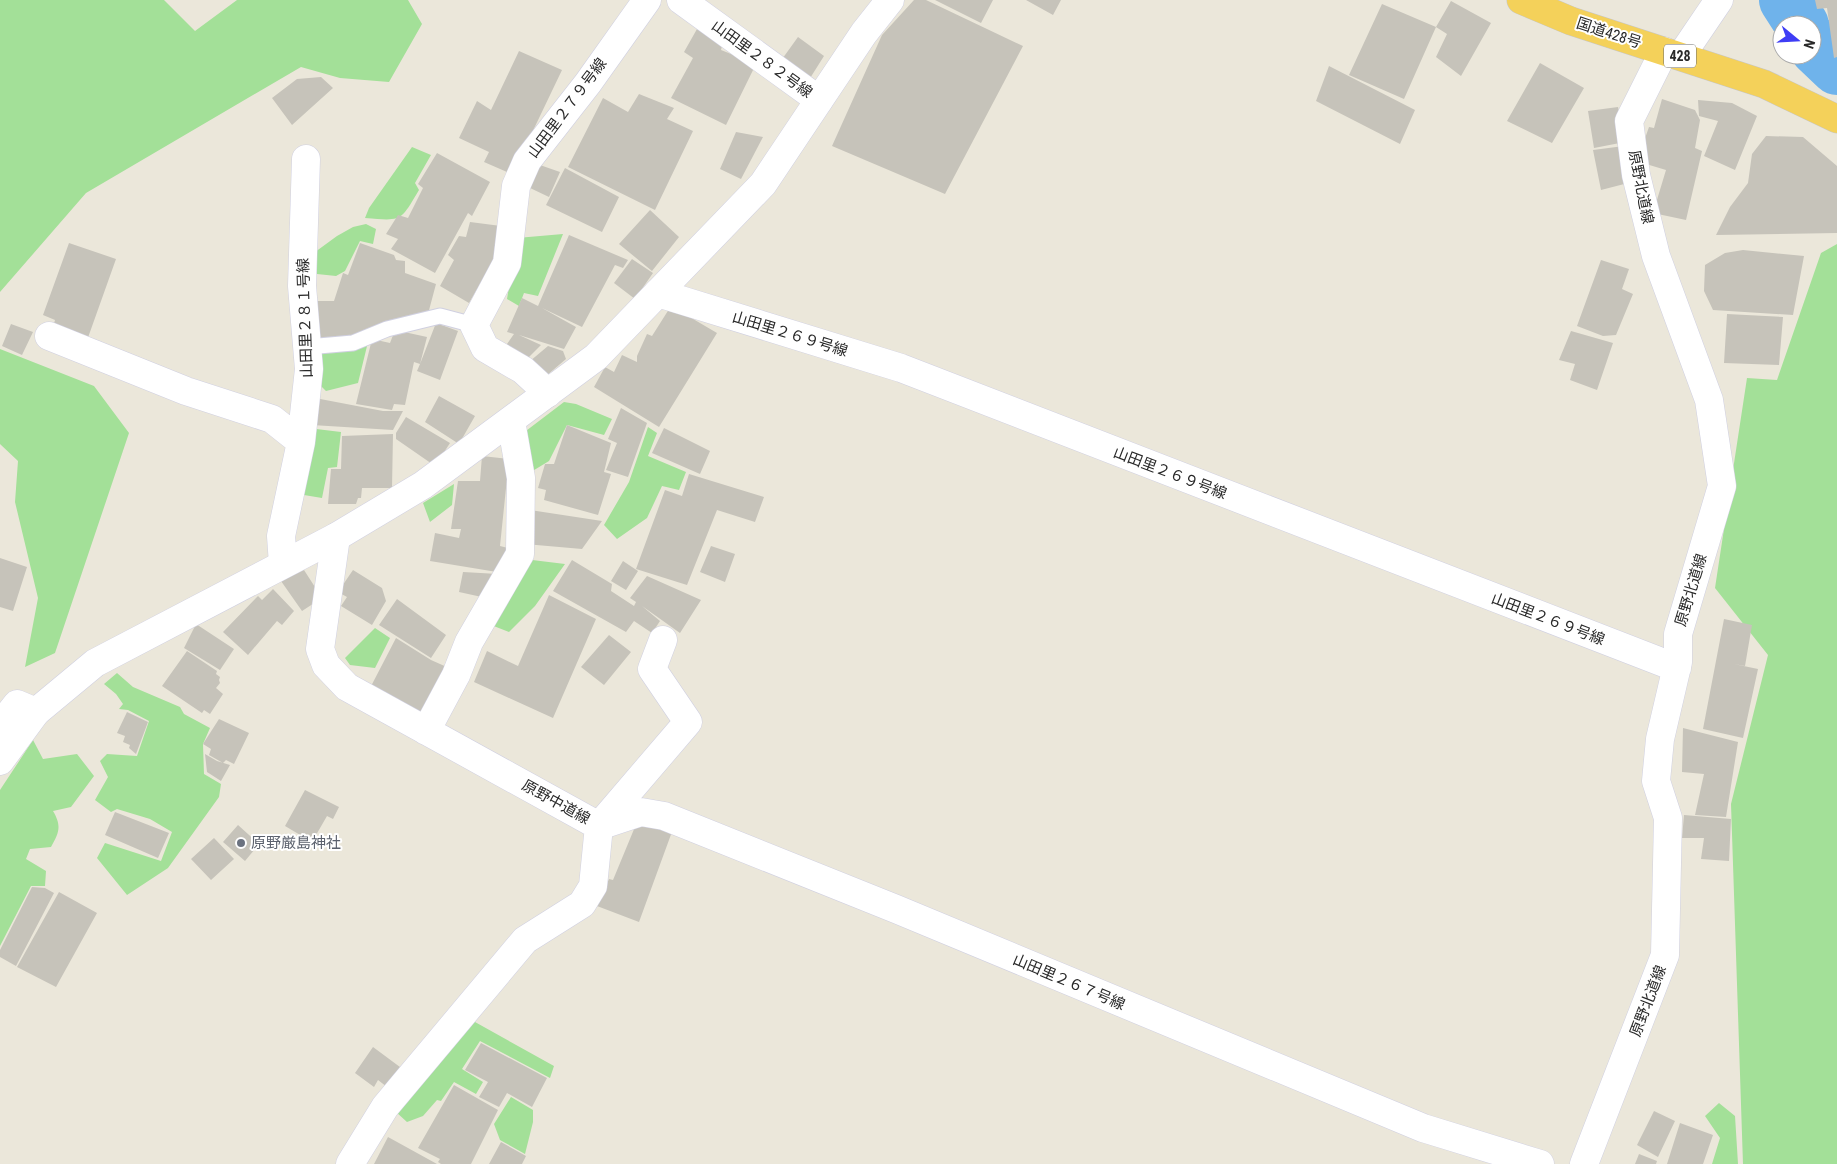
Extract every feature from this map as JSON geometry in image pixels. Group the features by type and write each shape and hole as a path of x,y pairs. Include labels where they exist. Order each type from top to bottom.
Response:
{"highway":[{"name":"国道428号","path":"1521,0 1571,21 1764,84 1837,119"}],"street":[{"name":"山田里２７９号線","path":"474,325 507,263 516,186 527,161 588,83 647,0"},
{"name":"山田里２８２号線","path":"681,0 819,100"},
{"path":"0,761 36,712 95,663 336,537 423,485 511,422 596,357 763,184 864,33 890,0"},
{"name":"原野北道線","path":"1584,1164 1665,955 1668,818 1656,781 1660,740 1677,668 1678,634 1722,486 1709,400 1656,256 1636,175 1630,121 1672,54 1719,0"},
{"name":"山田里２８１号線","path":"283,564 281,536 301,442 308,368 302,286 306,159"},
{"name":"山田里２６９号線","path":"658,293 901,368 1677,668"},
{"path":"474,325 485,348 523,370 548,393"},
{"path":"49,336 186,391 272,418 301,442"},
{"path":"426,731 456,675 469,642 520,554 520,478 511,422"},
{"name":"原野中道線","path":"336,537 320,649 326,665 347,687 599,826 593,886 582,904 525,940 385,1107 350,1164"},
{"path":"599,826 688,722 652,669 663,640"},
{"path":"0,726 17,704 36,712"},
{"name":"山田里２６７号線","path":"599,826 641,812 664,816 896,909 1423,1128 1540,1164"}],"lane":[{"path":"307,347 353,343 387,329 440,316 474,325"}],"green space":[{"path":"0,0 164,0 195,31 237,0 408,0 422,24 389,82 340,78 301,67 86,193 0,292"},
{"path":"412,147 431,155 415,183 419,190 408,208 399,217 393,219 365,218 369,208"},
{"path":"366,224 376,229 373,244 360,241 345,271 336,276 317,274 307,266 311,255 337,236 353,227"},
{"path":"563,234 538,296 524,293 519,306 507,299 517,238"},
{"path":"1837,244 1837,1164 1743,1164 1731,804 1768,655 1715,588 1747,378 1777,380 1821,253"},
{"path":"368,342 358,383 326,391 314,379 315,351"},
{"path":"0,349 94,386 129,433 55,653 25,667 38,598 15,502 18,461 0,444"},
{"path":"564,402 576,404 612,419 604,435 567,425 549,461 526,475 518,437"},
{"path":"648,427 657,433 648,456 686,472 679,490 662,486 647,518 617,539 604,525 629,482"},
{"path":"308,428 341,432 337,467 328,468 322,498 298,494"},
{"path":"454,484 452,505 430,522 423,503"},
{"path":"524,559 565,564 535,606 509,632 486,623"},
{"path":"375,628 390,638 375,668 350,665 345,658"},
{"path":"117,673 133,687 180,707 184,714 210,728 203,744 204,774 221,784 219,797 168,868 127,895 97,858 105,843 161,861 172,832 150,819 117,809 111,812 95,800 108,777 100,761 107,754 137,756 149,721 128,710 119,709 123,704 116,694 104,684"},
{"path":"33,740 43,759 77,754 94,776 71,807 53,811 58,821 58,829 51,847 30,849 26,859 46,871 45,886 31,886 0,946 0,790"},
{"path":"467,1022 475,1022 554,1066 550,1078 480,1041 462,1069 483,1082 476,1094 454,1082 441,1101 437,1100 423,1116 407,1122 396,1112"},
{"path":"511,1097 533,1110 533,1122 525,1154 500,1140 494,1124"},
{"path":"1719,1103 1735,1116 1738,1164 1712,1164 1720,1138 1705,1116"}],"building":[{"path":"914,0 926,0 1023,46 945,194 832,146 882,35"},
{"path":"935,0 993,0 981,23"},
{"path":"1026,0 1061,0 1053,15"},
{"path":"1815,0 1837,0 1837,57 1834,58 1827,8 1817,9"},
{"path":"1451,1 1491,23 1461,76 1436,57 1447,34 1436,27"},
{"path":"1382,4 1436,27 1404,99 1349,75"},
{"path":"697,29 723,42 721,50 756,64 726,125 671,98 693,58 684,52"},
{"path":"798,37 824,56 807,83 780,62"},
{"path":"519,51 562,70 518,162 507,172 484,162 489,152 459,138 477,101 491,110"},
{"path":"1540,63 1584,88 1552,143 1507,121"},
{"path":"1329,66 1415,110 1400,144 1316,101"},
{"path":"321,77 333,88 292,125 272,98 297,79"},
{"path":"639,94 674,108 667,119 693,131 655,210 568,167 603,98 628,112"},
{"path":"1662,99 1695,110 1700,120 1695,148 1702,151 1686,220 1653,213 1666,170 1646,164 1643,144 1649,127 1654,128"},
{"path":"1698,100 1732,103 1757,116 1735,170 1704,156 1718,121 1699,116"},
{"path":"1618,107 1625,142 1594,148 1588,111"},
{"path":"736,132 763,137 741,179 720,169"},
{"path":"1766,136 1803,137 1837,166 1837,233 1716,235 1730,207 1748,183 1752,154"},
{"path":"1624,146 1632,182 1601,190 1593,150"},
{"path":"437,153 490,182 472,216 468,213 435,273 391,249 398,239 386,234 398,215 408,218 423,188 418,184"},
{"path":"537,164 560,172 549,197 528,187"},
{"path":"565,168 619,197 602,232 546,205"},
{"path":"650,210 679,237 652,271 619,244"},
{"path":"470,222 501,226 495,258 469,303 440,286 454,260 448,255 459,236 466,237"},
{"path":"569,235 628,260 623,268 615,265 582,327 542,308 576,327 564,349 519,335 541,345 523,363 502,351 514,334 507,332 522,298 538,306"},
{"path":"69,243 116,259 85,346 51,334 55,320 43,315"},
{"path":"360,243 394,255 396,260 405,261 405,273 436,284 428,314 421,313 421,318 356,339 311,343 308,301 334,301 343,273 348,275"},
{"path":"1743,250 1804,256 1793,315 1713,310 1704,291 1705,265 1725,253"},
{"path":"632,259 653,273 635,299 614,283"},
{"path":"1601,260 1629,269 1622,289 1633,294 1616,335 1603,336 1577,326"},
{"path":"671,306 717,333 659,427 594,387 605,367 614,372 622,355 637,362 637,356 647,334 652,336"},
{"path":"1727,314 1783,317 1779,365 1724,363"},
{"path":"436,323 458,331 440,380 417,371"},
{"path":"11,324 33,332 22,355 2,346"},
{"path":"395,330 427,337 420,364 414,362 405,405 394,404 392,410 356,404 372,339 390,343"},
{"path":"1571,331 1613,343 1597,390 1570,380 1575,364 1559,360"},
{"path":"548,346 563,351 566,359 539,382 523,367"},
{"path":"439,396 475,416 459,444 425,422"},
{"path":"315,398 383,411 403,411 393,430 312,425"},
{"path":"621,408 647,423 628,477 606,470 617,443 608,439"},
{"path":"406,417 450,443 435,466 396,439 396,433"},
{"path":"567,425 611,443 604,472 611,474 598,515 544,500 546,490 538,488 545,464 554,464"},
{"path":"664,428 710,451 700,474 652,453"},
{"path":"393,434 392,488 362,488 361,498 358,498 356,504 328,504 331,469 341,469 342,436"},
{"path":"482,456 509,459 500,546 508,548 503,573 430,561 435,533 459,538 461,529 451,529 458,481 480,481"},
{"path":"689,474 764,497 755,522 717,510 687,585 636,569 665,490 682,496"},
{"path":"530,510 602,521 582,549 525,544"},
{"path":"711,546 735,554 725,582 700,572"},
{"path":"0,558 27,567 13,611 0,607"},
{"path":"572,560 612,584 611,591 634,606 636,602 630,598 647,576 701,600 680,633 642,606 660,621 652,633 634,621 626,632 553,591"},
{"path":"623,561 638,571 626,590 611,581"},
{"path":"304,570 322,598 302,611 281,581"},
{"path":"353,570 382,588 386,601 372,625 341,606 347,597 338,592"},
{"path":"463,572 498,574 491,599 459,592"},
{"path":"273,589 294,611 282,625 277,621 248,655 223,632 258,596 262,600"},
{"path":"549,595 596,619 553,718 474,682 487,651 518,666"},
{"path":"397,599 446,635 431,658 379,625"},
{"path":"1724,619 1752,625 1745,666 1734,664 1758,669 1743,738 1703,729"},
{"path":"196,624 234,649 220,670 184,648"},
{"path":"609,635 631,652 604,685 581,667"},
{"path":"396,638 431,660 449,668 420,719 368,692"},
{"path":"187,651 217,671 216,674 220,677 220,683 216,688 223,694 210,714 204,710 202,713 162,686"},
{"path":"127,712 148,722 136,754 129,748 130,745 123,742 125,736 117,733"},
{"path":"219,719 249,733 234,764 226,760 223,763 209,755 211,749 203,744"},
{"path":"1683,728 1738,742 1726,817 1695,815 1704,774 1682,772"},
{"path":"205,754 217,761 230,765 221,781 207,772"},
{"path":"305,790 339,807 333,819 327,816 312,842 285,826"},
{"path":"115,812 169,833 158,858 105,835"},
{"path":"1684,815 1731,819 1729,861 1701,859 1704,838 1682,838"},
{"path":"637,822 673,829 639,922 597,906 609,879 613,880"},
{"name":"原野厳島神社","path":"238,825 259,844 245,861 223,842"},
{"path":"214,838 234,859 211,880 191,859"},
{"path":"32,887 45,888 54,893 16,966 0,957 0,950"},
{"path":"59,892 97,913 56,987 17,967"},
{"path":"481,1043 547,1078 532,1107 507,1093 499,1107 479,1097 488,1082 465,1070"},
{"path":"373,1047 404,1070 391,1090 378,1080 374,1087 355,1073"},
{"path":"454,1085 498,1110 471,1164 441,1164 438,1162 440,1159 418,1148"},
{"path":"1654,1111 1675,1121 1658,1157 1637,1145"},
{"path":"1680,1123 1713,1135 1703,1164 1667,1164"},
{"path":"388,1137 437,1164 374,1164"},
{"path":"501,1142 526,1156 522,1164 489,1164"},
{"path":"1639,1154 1657,1161 1656,1164 1635,1164"}],"waterway":[{"path":"1786,0 1796,15"},
{"path":"1822,54 1837,68"}],"place":[{"name":"原野厳島神社","path":"241,843"}]}
